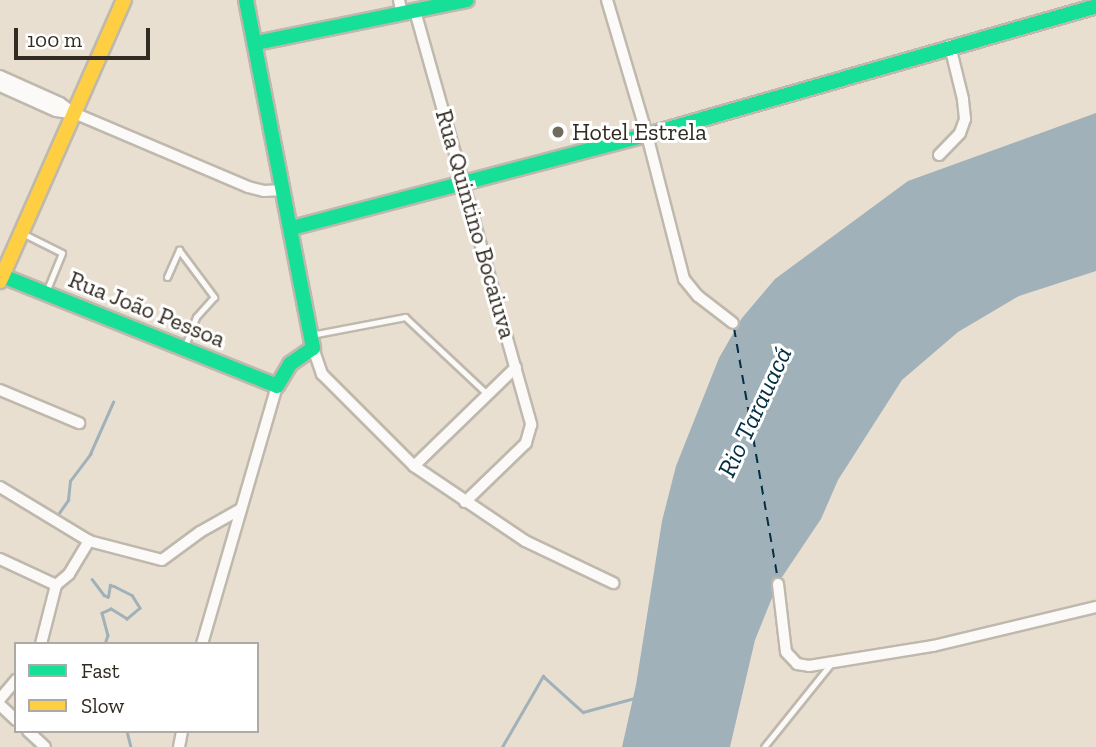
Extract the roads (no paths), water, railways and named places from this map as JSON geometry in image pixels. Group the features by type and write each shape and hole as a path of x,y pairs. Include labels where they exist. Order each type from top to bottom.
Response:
{"street":[{"path":"1,277 124,0"},
{"path":"246,0 312,342 322,374 414,466 537,548 613,583"},
{"path":"256,43 405,9 467,0"},
{"path":"607,0 647,135 684,279 698,296 733,323"},
{"path":"292,228 647,135 1096,6"},
{"name":"Rua Quintino Bocaiuva","path":"405,9 464,182 531,425 529,437 465,502"},
{"path":"939,155 960,134 965,119 964,99 950,46"},
{"path":"0,76 60,103 74,113 256,190 283,190"},
{"path":"0,86 56,111 74,113"},
{"name":"Rua João Pessoa","path":"1,277 277,386"},
{"path":"203,642 277,386 290,364 312,342"},
{"path":"414,466 516,368"},
{"path":"0,390 79,423"},
{"path":"0,487 89,541 162,560 200,532 239,510"},
{"path":"42,642 56,585 69,574 89,541"},
{"path":"0,559 56,585"},
{"path":"778,584 783,611 783,642 791,659 797,664 830,665 933,646 1096,607"},
{"path":"0,699 14,682"},
{"path":"0,705 14,718"},
{"path":"30,733 45,747"}],"lane":[{"path":"21,233 62,253 46,294"},
{"path":"166,276 179,250 214,297 196,317 184,348"},
{"path":"312,342 405,317 488,395"},
{"path":"764,747 830,665"}],"water":[{"name":"Rio Tarauacá","path":"1096,113 1096,271 1019,296 958,332 902,380 838,480 821,519 778,583 755,640 730,747 622,747 636,685 662,521 676,466 719,358 742,318 775,279 908,181"}],"waterway":[{"path":"59,513 68,500 70,481 90,454 113,402"},
{"path":"92,579 104,595 108,597 110,585 114,586 132,595 140,608 127,619 111,609 102,613 108,635 106,642"},
{"path":"502,747 543,676 583,712 635,698"},
{"path":"128,733 131,747"}],"place":[{"name":"Hotel Estrela","path":"558,132"}]}
